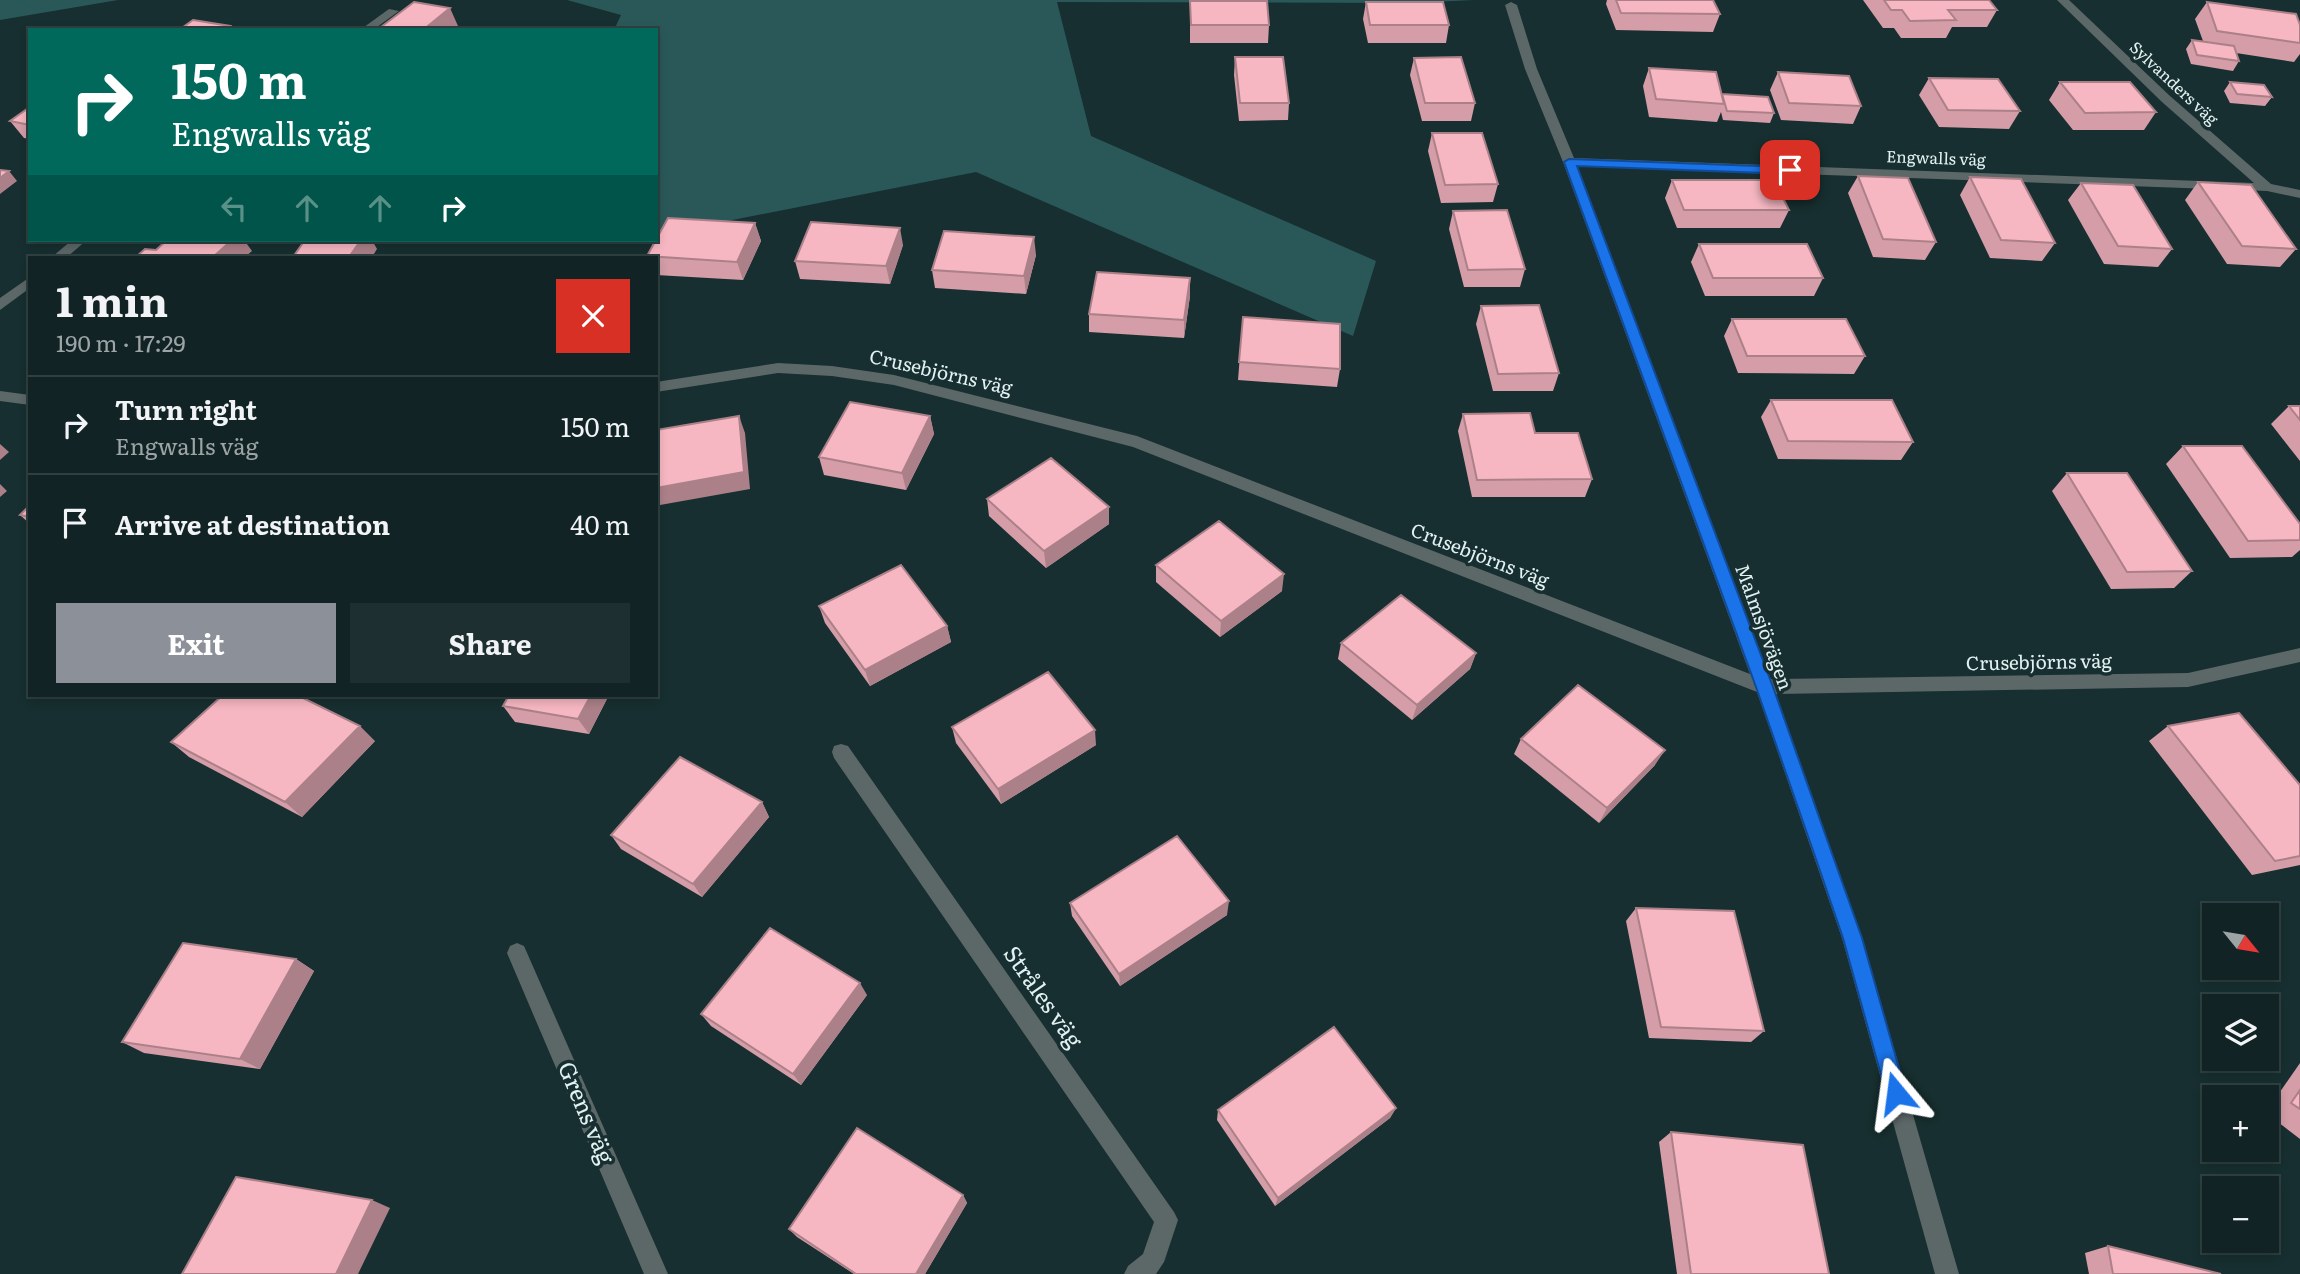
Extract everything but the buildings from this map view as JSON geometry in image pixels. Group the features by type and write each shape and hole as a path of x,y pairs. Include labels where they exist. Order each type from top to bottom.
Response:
{"street":[{"name":"Sylvanders väg","path":"2063,0 2166,99 2267,187"},
{"name":"Malmsjövägen","path":"1511,5 1531,69 1569,162 1764,687 1852,938 1947,1274"},
{"path":"368,28 393,11"},
{"name":"Engwalls väg","path":"1569,162 2267,187 2300,194"},
{"path":"60,256 78,242"},
{"path":"0,305 28,283"},
{"name":"Crusebjörns väg","path":"658,387 778,368 832,371 894,380 1137,442 1764,687 2188,680 2300,655"},
{"path":"0,396 28,400"},
{"name":"Stråles väg","path":"841,752 1166,1220 1152,1262 1136,1274"},
{"name":"Grens väg","path":"517,953 656,1274"}],"shaded area":[{"path":"0,0 118,0 0,20"},
{"path":"567,0 1474,0 1412,3 1057,2 1091,136 1376,261 1353,336 976,172 658,235 658,28 615,28 621,15"}],"route":[{"path":"1790,170 1569,162 1764,687 1826,862 1852,938 1896,1093"}]}
